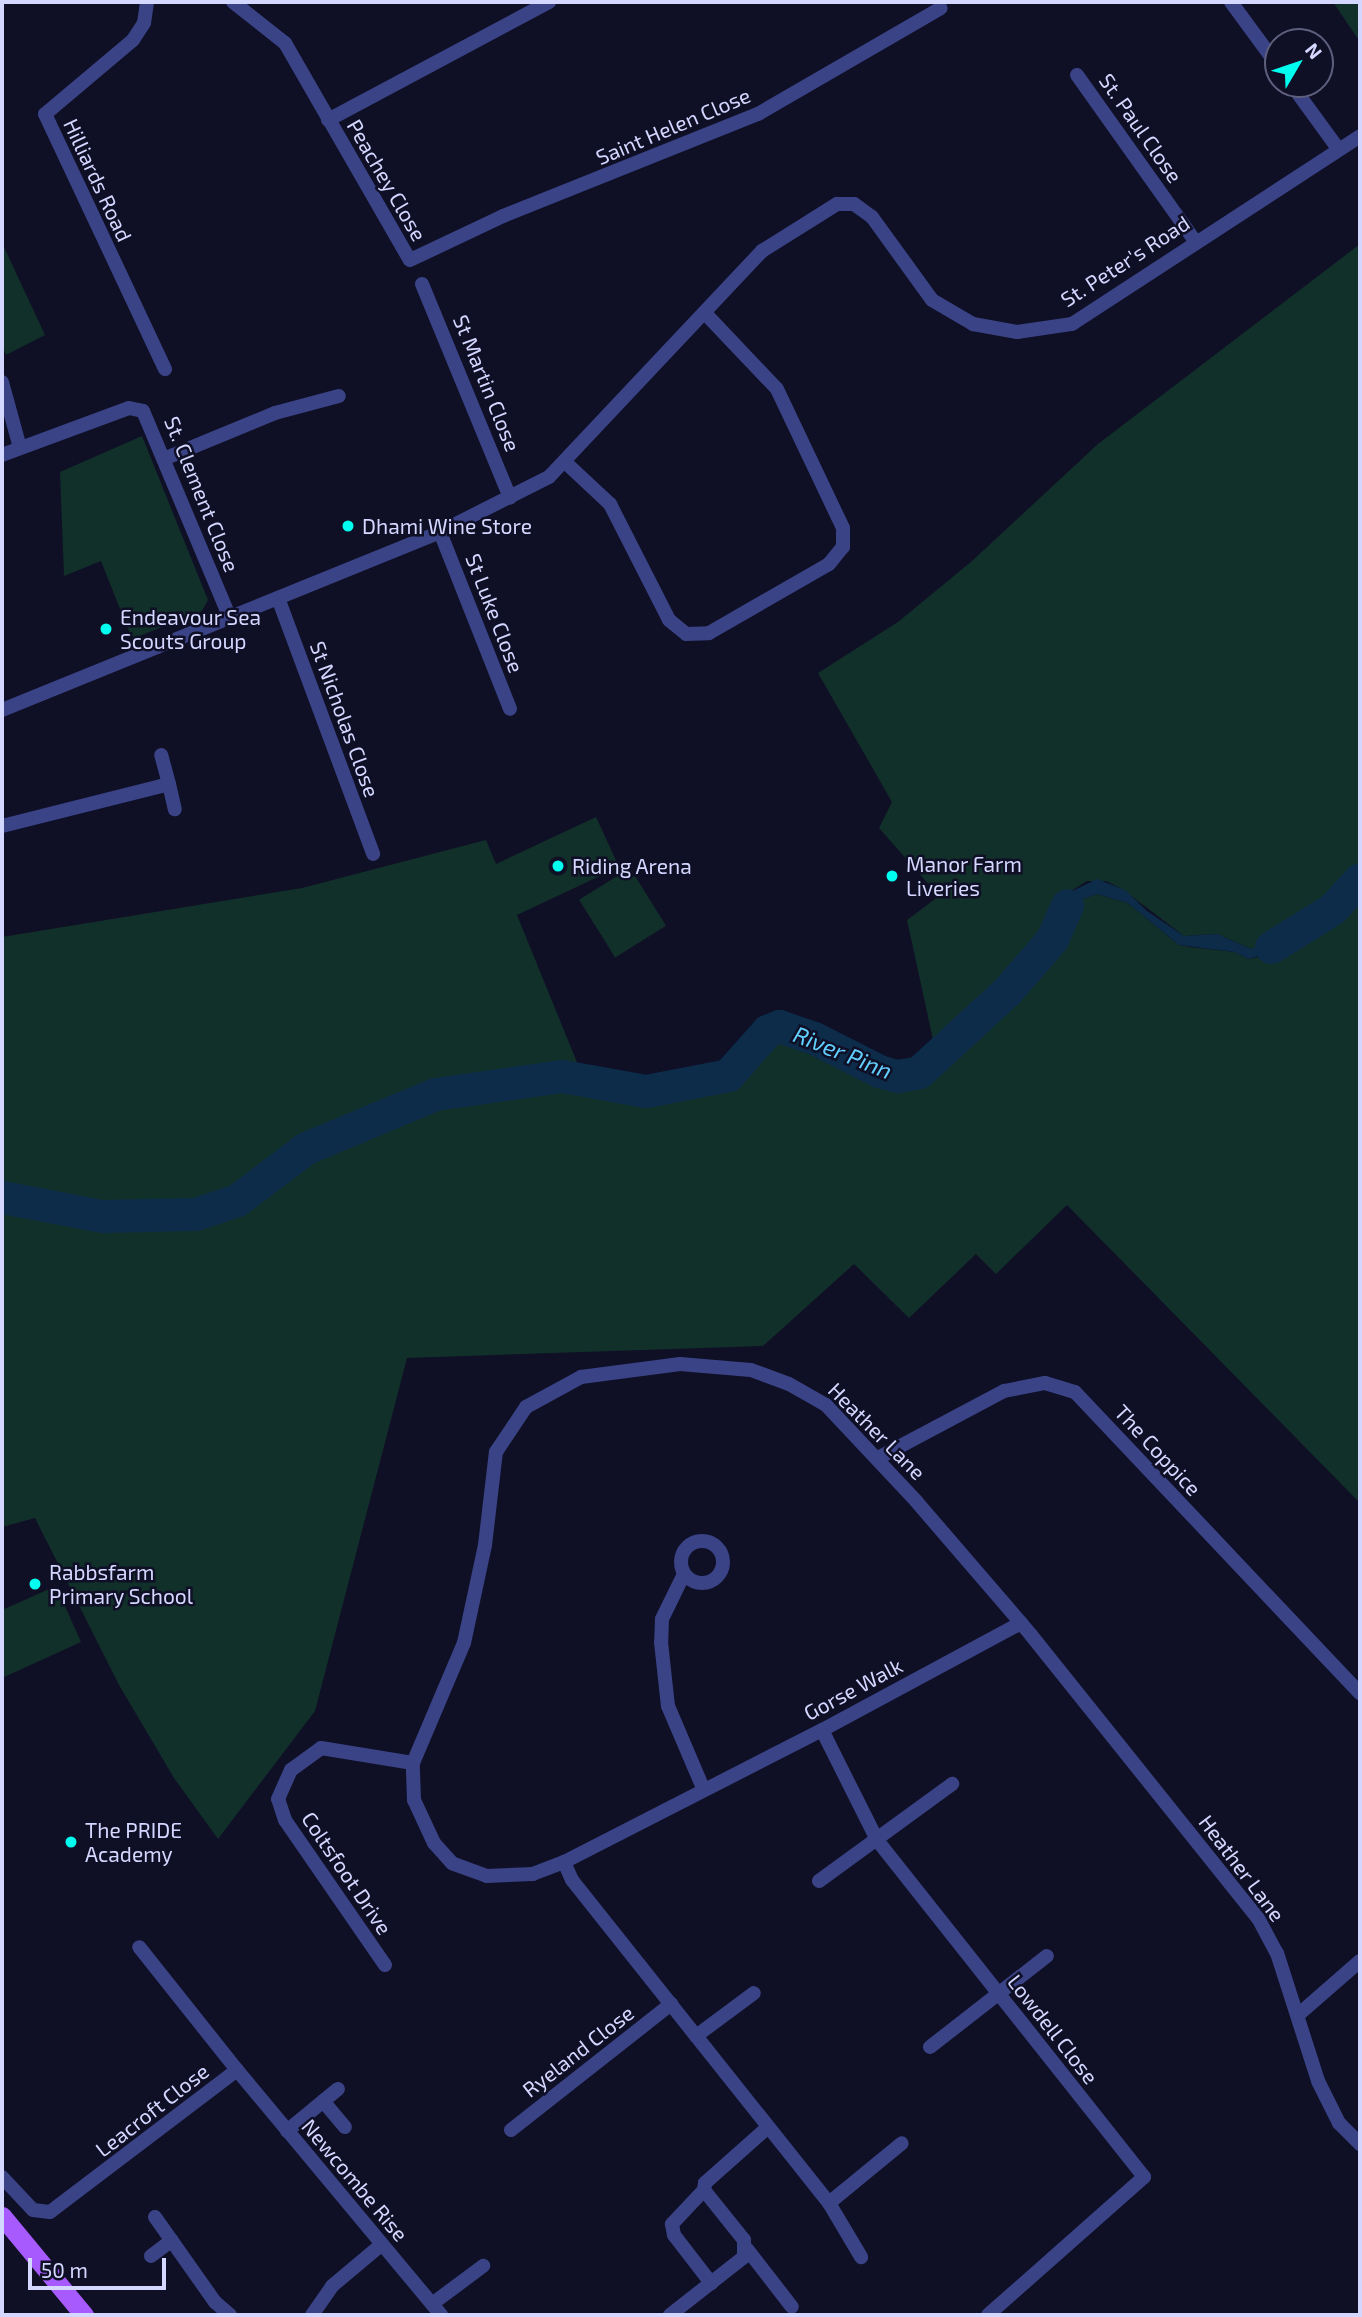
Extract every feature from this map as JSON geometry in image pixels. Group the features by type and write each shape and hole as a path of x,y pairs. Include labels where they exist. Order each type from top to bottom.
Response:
{"main road":[{"path":"4,2222 84,2315"}],"street":[{"name":"Hilliards Road","path":"147,2 144,23 134,40 45,114 165,369"},
{"name":"Peachey Close","path":"233,2 285,43 410,260"},
{"path":"328,120 549,2"},
{"path":"1231,2 1264,47"},
{"name":"Saint Helen Close","path":"410,260 503,216 758,114 941,8"},
{"name":"St. Paul Close","path":"1077,75 1195,241"},
{"path":"1301,98 1337,147"},
{"name":"St. Peter's Road","path":"2,710 440,532 549,477 762,251 837,204 854,204 872,217 932,300 973,324 1017,332 1072,324 1337,147 1360,136"},
{"name":"St Martin Close","path":"422,284 510,498"},
{"path":"565,462 610,504 669,620 685,634 709,633 829,564 843,547 843,528 783,401 761,367 705,313"},
{"path":"2,382 20,448"},
{"path":"166,458 275,413 339,396"},
{"name":"St. Clement Close","path":"2,455 134,408 146,414 230,618"},
{"name":"St Luke Close","path":"440,532 510,709"},
{"name":"St Nicholas Close","path":"278,598 373,854"},
{"path":"161,754 175,808"},
{"path":"2,826 169,784"},
{"name":"Heather Lane","path":"498,1877 452,1863 434,1843 414,1800 413,1763 464,1643 485,1545 496,1452 526,1407 548,1391 581,1377 680,1364 751,1370 809,1393 878,1458 1021,1623 1258,1918 1277,1953 1330,2107 1360,2144"},
{"name":"The Coppice","path":"878,1458 1004,1391 1045,1382 1075,1392 1360,1693"},
{"path":"684,1574 662,1619 661,1642 668,1706 703,1788"},
{"name":"Gorse Walk","path":"498,1877 533,1874 564,1863 703,1788 822,1730 1021,1623"},
{"name":"Lowdell Close","path":"822,1730 877,1840 1144,2177 988,2315"},
{"name":"Coltsfoot Drive","path":"385,1965 285,1821 278,1799 291,1770 321,1748 413,1763"},
{"path":"819,1881 952,1784"},
{"path":"564,1863 572,1880 829,2203 861,2257"},
{"name":"Leacroft Close","path":"2,2177 30,2208 43,2213 56,2209 237,2070 139,1947"},
{"path":"930,2047 1047,1956"},
{"path":"1298,2015 1360,1961"},
{"path":"696,2036 754,1993"},
{"name":"Ryeland Close","path":"511,2130 671,2004"},
{"name":"Newcombe Rise","path":"237,2070 437,2310"},
{"path":"287,2131 338,2089"},
{"path":"323,2101 345,2127"},
{"path":"712,2283 674,2235 672,2224 704,2190 712,2173 768,2127"},
{"path":"829,2203 902,2143"},
{"path":"704,2190 792,2306"},
{"path":"155,2217 215,2302 230,2315"},
{"path":"151,2256 172,2240"},
{"path":"312,2315 332,2286 381,2245"},
{"path":"670,2315 744,2258 747,2249"},
{"path":"437,2310 483,2266"}],"green space":[{"path":"1333,2 1360,2 1360,42"},
{"path":"1360,244 1360,1503 1067,1205 996,1274 976,1254 909,1318 854,1264 763,1346 407,1358 315,1711 218,1839 174,1778 119,1685 35,1518 2,1527 2,937 302,888 486,840 496,864 596,817 619,867 517,915 583,1077 647,1084 724,1071 758,1028 780,1020 898,1070 919,1064 935,1049 907,920 939,896 879,828 892,802 818,673 898,622 972,561 1098,444","holes":["1087,881 1106,881 1122,889 1184,936 1217,934 1251,949 1273,943 1284,933 1264,956 1248,959 1235,952 1179,945 1128,903 1097,894 1073,902 1044,946 1068,893"]},
{"path":"4,247 45,335 6,355 2,345"},
{"path":"142,436 208,600 202,611 132,639 101,561 64,576 60,472"},
{"name":"Riding Arena","path":"630,868 666,926 615,957 579,900"},
{"path":"56,1586 81,1642 2,1678 2,1610"}],"water":[{"path":"1097,879 1125,890 1147,911 1184,936 1217,934 1251,949 1309,923 1282,950 1248,959 1235,952 1179,945 1128,903 1097,894 1073,902 1061,938 1043,947 1068,893"}],"waterway":[{"name":"River Pinn","path":"1271,947 1332,909 1360,879"},
{"name":"River Pinn","path":"2,1197 102,1216 195,1214 237,1200 306,1148 435,1094 562,1076 646,1091 728,1075 767,1031 779,1026 814,1038 879,1071 897,1076 919,1072 1007,991 1052,939 1067,905"}],"place":[{"name":"Dhami Wine Store","path":"348,526"},
{"name":"Endeavour Sea Scouts Group","path":"106,629"},
{"name":"Riding Arena","path":"558,866"},
{"name":"Manor Farm Liveries","path":"892,876"},
{"name":"Rabbsfarm Primary School","path":"35,1584"},
{"name":"The PRIDE Academy","path":"71,1842"}]}
